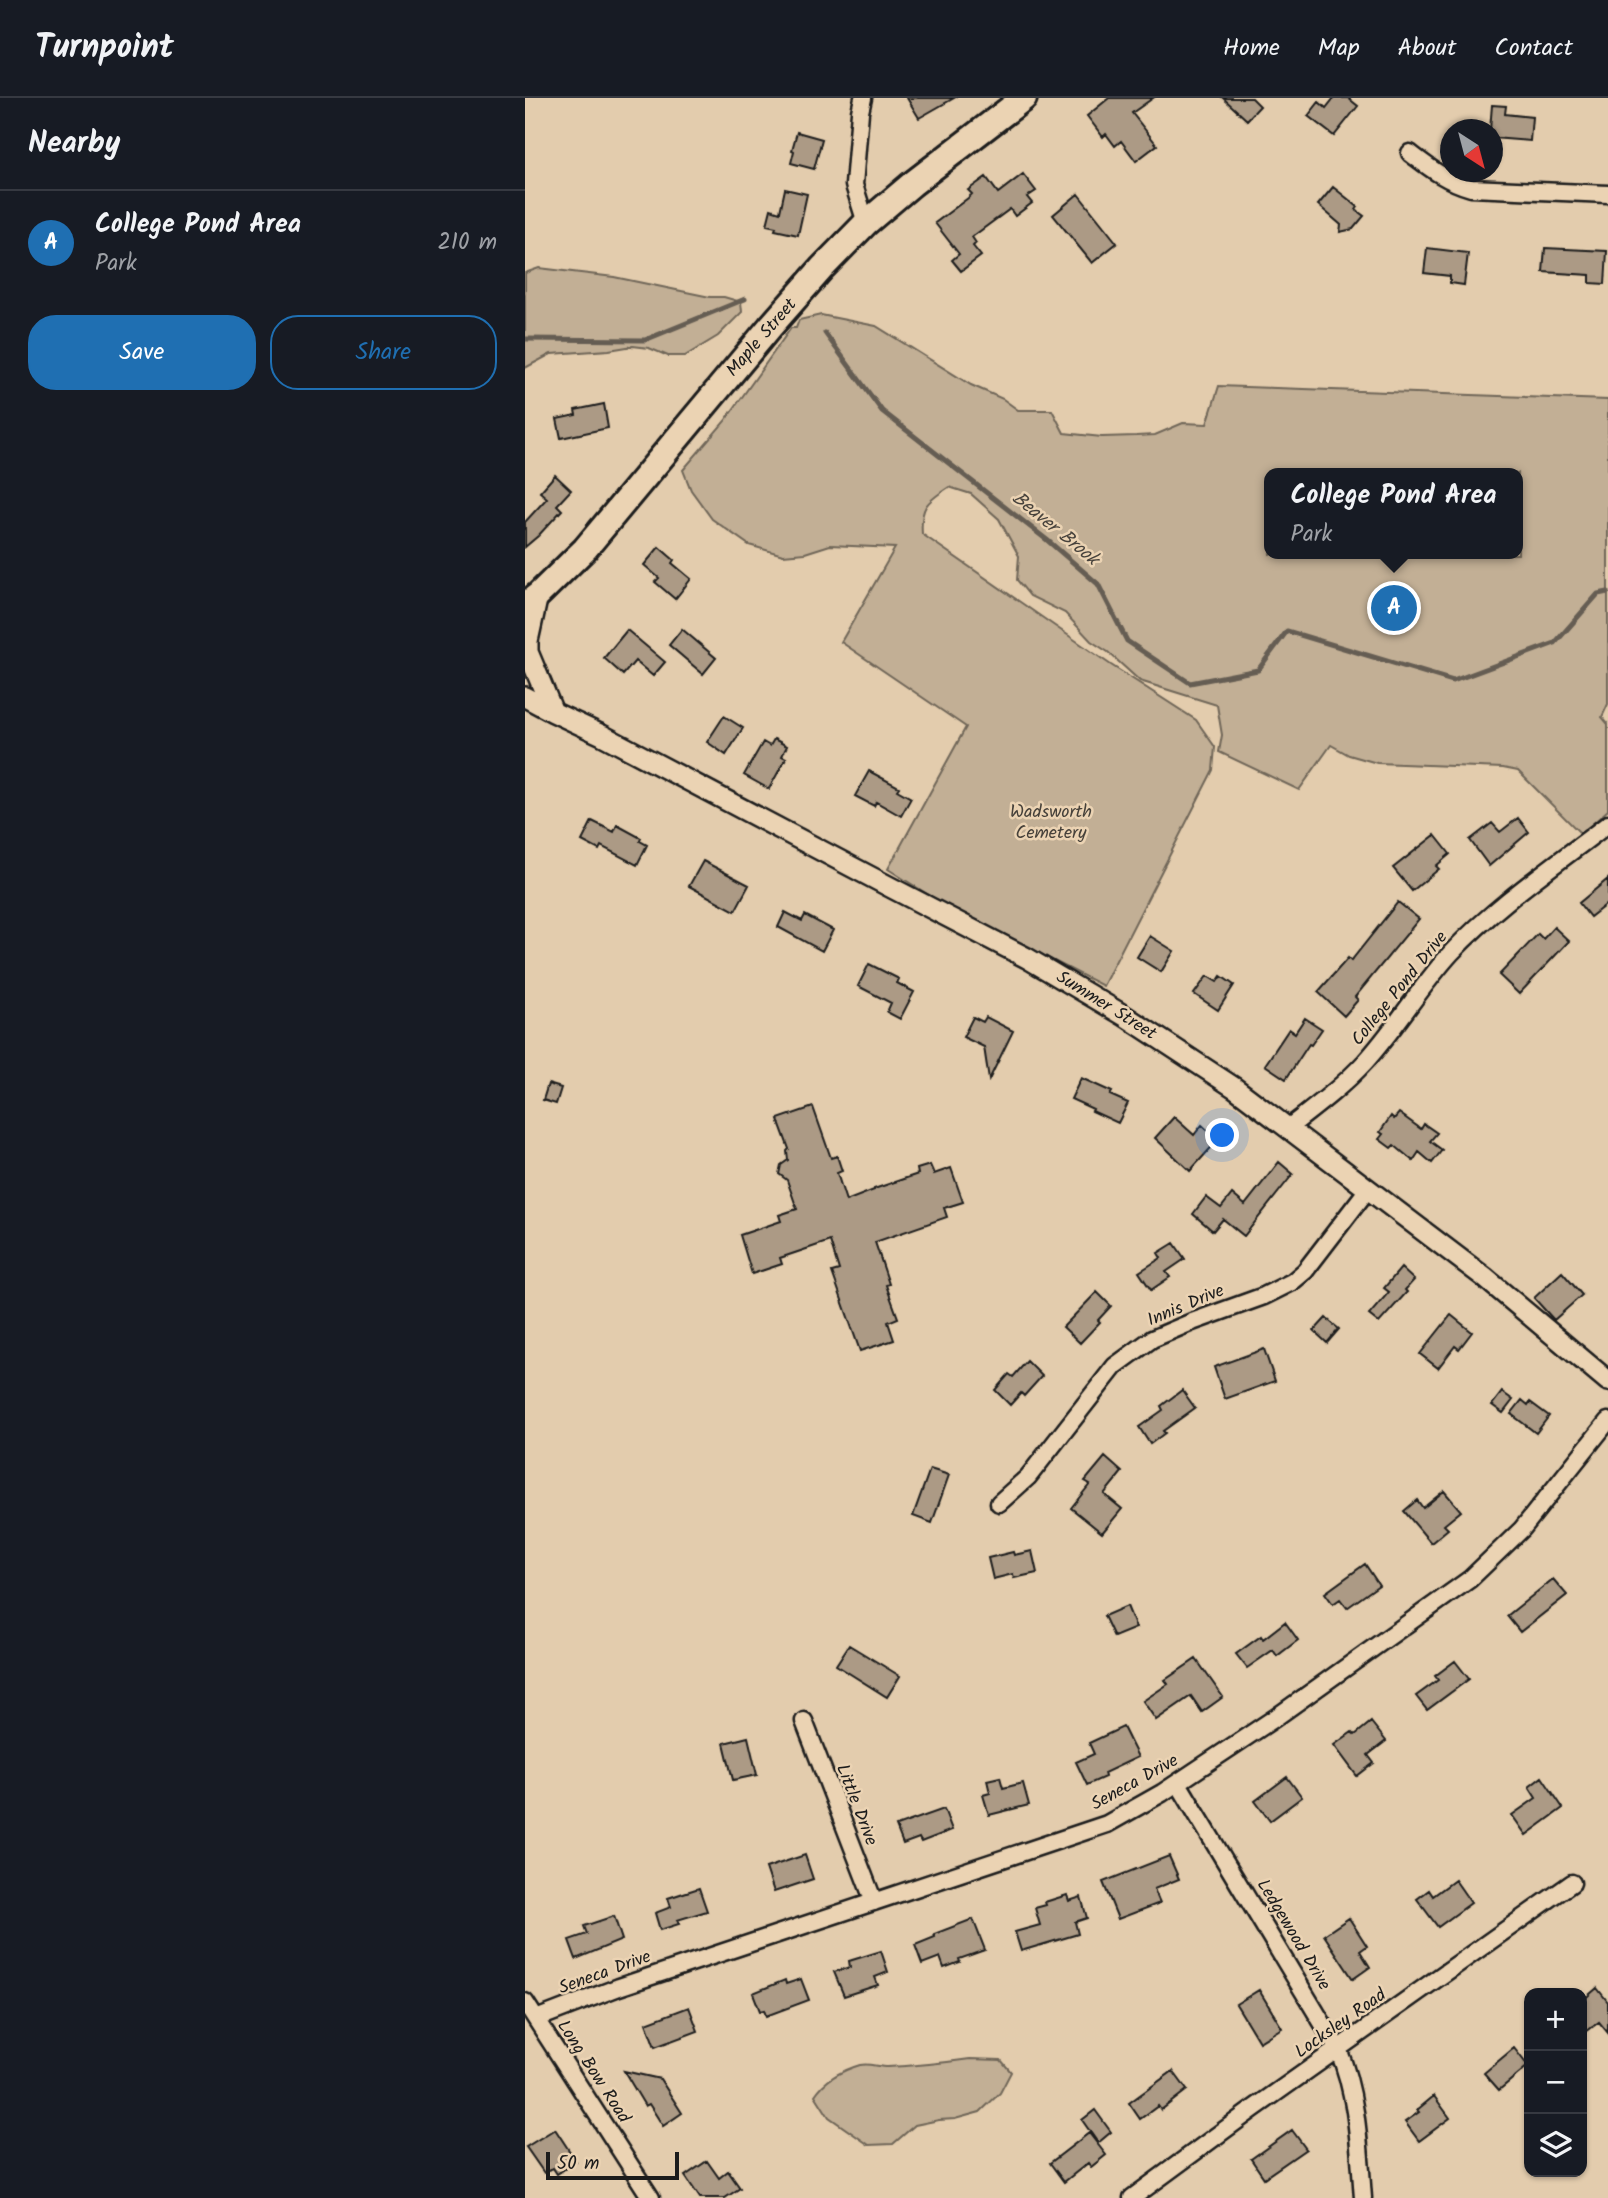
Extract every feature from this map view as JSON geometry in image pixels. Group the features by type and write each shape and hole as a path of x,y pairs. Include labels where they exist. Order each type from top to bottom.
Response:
{"main road":[{"name":"Maple Street","path":"531,600 585,549 770,327 866,223 1024,98"}],"street":[{"path":"863,98 854,185 866,223"},
{"path":"1410,153 1441,177 1471,188 1608,194"},
{"path":"531,600 528,652 553,712"},
{"name":"Summer Street","path":"525,697 1027,958 1147,1030 1234,1088 1368,1188 1484,1277 1608,1381"},
{"name":"College Pond Drive","path":"1288,1128 1330,1095 1366,1061 1439,968 1467,937 1608,824"},
{"name":"Innis Drive","path":"999,1503 1028,1477 1115,1366 1152,1339 1264,1296 1292,1282 1311,1264 1368,1188"},
{"name":"Seneca Drive","path":"536,2018 619,1987 1107,1824 1178,1783 1275,1718 1471,1580 1522,1529 1608,1421"},
{"name":"Little Drive","path":"804,1721 874,1902"},
{"name":"Ledgewood Drive","path":"1178,1783 1338,2049 1346,2069 1356,2116 1363,2198"},
{"name":"Locksley Road","path":"1132,2198 1572,1883"},
{"name":"Long Bow Road","path":"525,2002 651,2198"}],"green space":[{"path":"539,268 614,277 710,297 724,297 741,302 742,312 718,336 685,356 668,356 649,348 633,346 551,354 525,368 525,273"},
{"name":"Wadsworth Cemetery","path":"821,315 876,326 971,385 1003,399 1018,410 1052,410 1064,433 1102,437 1155,435 1183,423 1207,424 1219,386 1608,400 1608,704 1602,717 1608,724 1608,810 1581,834 1518,771 1503,768 1377,763 1349,755 1331,745 1299,790 1219,752 1222,735 1217,705 1140,681 1108,652 1091,641 1065,613 1030,596 1017,580 1019,556 999,519 971,494 949,487 926,506 922,517 922,534 1111,665 1196,720 1215,747 1213,770 1103,986 943,904 888,869 966,727 841,642 895,548 830,545 805,553 783,555 749,545 712,519 691,490 683,470 725,421 791,328 796,328 799,320"},
{"path":"970,2059 1001,2060 1011,2072 1000,2093 980,2112 915,2125 893,2144 869,2145 829,2117 815,2095 835,2076 860,2065 897,2067"}],"building":[{"path":"907,98 954,98 919,118"},
{"path":"1109,98 1153,98 1132,113 1157,145 1136,161 1121,141 1115,146 1106,134 1103,137 1087,116"},
{"path":"1223,98 1252,98 1260,106 1247,120"},
{"path":"1334,98 1348,98 1358,106 1334,136 1308,116 1319,102 1326,108"},
{"path":"1492,105 1506,106 1505,114 1532,117 1530,141 1503,139 1503,119 1491,119"},
{"path":"797,132 822,139 814,169 791,163"},
{"path":"1023,174 1036,191 1027,197 1032,203 1015,216 1010,209 972,237 976,243 973,246 981,256 961,271 952,260 959,254 935,223 968,198 972,194 968,190 986,177 998,193"},
{"path":"1333,187 1358,207 1356,210 1364,216 1353,229 1340,232 1341,225 1318,205"},
{"path":"785,189 807,194 798,235 775,230 776,227 767,225 771,209 780,212"},
{"path":"1078,194 1117,243 1092,263 1053,215"},
{"path":"1427,248 1468,253 1464,285 1450,283 1450,276 1424,273"},
{"path":"1545,248 1607,251 1605,284 1590,283 1590,275 1543,272"},
{"path":"604,404 608,428 561,438 557,419 576,415 575,410"},
{"path":"555,475 571,490 557,505 562,510 525,547 525,522 547,498 540,492"},
{"path":"659,547 674,560 672,563 691,579 675,599 655,582 659,578 644,565"},
{"path":"682,629 716,658 703,674 669,645"},
{"path":"627,630 665,662 653,676 635,661 623,675 604,658"},
{"path":"724,716 743,728 726,755 707,742"},
{"path":"774,739 787,746 782,756 786,758 769,789 744,775 763,742 770,746"},
{"path":"869,771 899,787 897,790 911,798 901,816 876,802 874,806 855,796"},
{"path":"1518,818 1529,832 1489,866 1470,840 1492,823 1500,832"},
{"path":"592,821 614,832 617,825 641,838 640,841 647,845 637,865 601,846 599,850 582,841"},
{"path":"1435,835 1450,854 1436,866 1439,869 1412,891 1393,868"},
{"path":"703,861 749,885 735,911 689,886"},
{"path":"1608,879 1608,903 1590,917 1579,903"},
{"path":"1398,902 1419,919 1355,997 1358,1000 1344,1016 1318,992 1348,958 1351,961"},
{"path":"785,912 802,921 805,915 833,930 822,951 778,927"},
{"path":"1554,927 1569,941 1519,994 1499,975 1538,934 1543,939"},
{"path":"1150,936 1174,951 1161,972 1137,957"},
{"path":"869,964 899,979 897,983 914,992 900,1019 887,1012 891,1003 858,986"},
{"path":"1207,976 1217,982 1221,976 1234,985 1218,1010 1194,994"},
{"path":"973,1017 983,1022 986,1017 1013,1031 989,1080 984,1047 963,1037"},
{"path":"1305,1018 1322,1029 1286,1079 1265,1065 1289,1029 1295,1033"},
{"path":"1081,1078 1112,1092 1110,1095 1128,1103 1118,1123 1071,1099"},
{"path":"548,1084 561,1088 556,1104 543,1100"},
{"path":"813,1107 831,1158 837,1156 842,1171 837,1173 846,1201 918,1174 917,1169 930,1165 934,1174 951,1168 963,1202 944,1208 947,1217 875,1242 898,1318 888,1322 894,1340 860,1351 832,1272 839,1270 830,1241 780,1258 782,1264 752,1274 740,1235 781,1221 779,1215 797,1209 787,1180 779,1174 781,1165 788,1160 789,1149 778,1119"},
{"path":"1399,1113 1421,1129 1424,1124 1437,1133 1430,1141 1442,1150 1432,1163 1419,1152 1413,1161 1394,1145 1391,1148 1379,1139 1383,1134 1380,1132 1391,1116 1394,1119"},
{"path":"1174,1117 1194,1135 1202,1125 1218,1140 1190,1171 1155,1138"},
{"path":"1279,1162 1293,1174 1244,1236 1223,1219 1213,1231 1193,1214 1206,1197 1221,1208 1232,1194 1245,1205"},
{"path":"1174,1243 1185,1259 1166,1272 1170,1277 1151,1290 1139,1272 1161,1258 1158,1253"},
{"path":"1401,1268 1414,1280 1405,1290 1407,1292 1379,1323 1369,1315 1389,1292 1384,1288"},
{"path":"1562,1272 1582,1295 1554,1320 1534,1298"},
{"path":"1097,1292 1111,1306 1080,1343 1063,1327"},
{"path":"1451,1315 1472,1332 1459,1349 1455,1346 1438,1368 1420,1354"},
{"path":"1326,1318 1339,1329 1327,1343 1314,1331"},
{"path":"1264,1349 1275,1381 1225,1399 1214,1367"},
{"path":"1027,1361 1042,1376 1024,1396 1021,1393 1010,1405 995,1390 1009,1374 1013,1377"},
{"path":"1182,1390 1195,1408 1150,1444 1139,1427 1163,1410 1161,1406"},
{"path":"1502,1392 1513,1400 1503,1413 1492,1405"},
{"path":"1522,1400 1528,1405 1530,1402 1549,1416 1536,1433 1511,1414"},
{"path":"1105,1457 1122,1472 1104,1494 1122,1509 1102,1533 1071,1508 1090,1484 1085,1481"},
{"path":"930,1469 949,1475 932,1523 913,1516"},
{"path":"1444,1491 1461,1511 1444,1525 1448,1529 1431,1543 1404,1511 1417,1500 1423,1508"},
{"path":"1032,1551 1037,1573 1014,1578 1013,1574 993,1579 988,1558"},
{"path":"1365,1564 1379,1585 1347,1608 1340,1599 1333,1604 1325,1593"},
{"path":"1553,1579 1567,1595 1520,1632 1507,1616"},
{"path":"1127,1606 1136,1628 1114,1637 1104,1616"},
{"path":"1285,1622 1298,1640 1277,1656 1273,1650 1247,1668 1236,1654 1261,1636 1263,1639"},
{"path":"849,1645 900,1676 887,1697 836,1665"},
{"path":"1196,1659 1223,1697 1202,1712 1191,1696 1156,1720 1143,1701 1168,1684 1165,1680"},
{"path":"1455,1661 1469,1679 1427,1710 1416,1696 1438,1680 1435,1676"},
{"path":"1371,1722 1386,1741 1368,1755 1374,1763 1357,1776 1334,1745 1352,1732 1355,1735"},
{"path":"1123,1727 1138,1757 1104,1773 1105,1777 1087,1785 1076,1762 1094,1754 1089,1743"},
{"path":"748,1737 757,1775 733,1780 724,1743"},
{"path":"1000,1777 1003,1788 1023,1783 1029,1805 989,1815 983,1795 990,1793 987,1780"},
{"path":"1287,1777 1302,1797 1270,1821 1255,1801"},
{"path":"1542,1777 1563,1808 1526,1835 1512,1815 1536,1798 1529,1787"},
{"path":"944,1809 952,1830 921,1842 919,1838 903,1844 896,1826"},
{"path":"805,1855 813,1879 774,1892 766,1868"},
{"path":"1169,1856 1179,1879 1154,1889 1160,1903 1118,1919 1103,1882"},
{"path":"1455,1880 1471,1903 1438,1927 1417,1899 1429,1890 1433,1896"},
{"path":"699,1888 707,1911 677,1920 679,1924 660,1930 655,1913 671,1907 668,1898"},
{"path":"1067,1895 1069,1901 1081,1897 1087,1918 1075,1922 1078,1934 1021,1951 1015,1932 1040,1925 1035,1908"},
{"path":"614,1916 622,1940 576,1959 569,1940 587,1934 584,1926"},
{"path":"1349,1918 1367,1946 1360,1951 1370,1967 1353,1979 1324,1935"},
{"path":"973,1919 985,1950 959,1959 960,1962 944,1968 940,1957 922,1964 915,1945 935,1937 934,1934"},
{"path":"881,1951 888,1972 875,1977 878,1985 844,1996 834,1972 850,1967 849,1961"},
{"path":"801,1979 809,2000 766,2016 764,2010 760,2011 753,1993 785,1980 786,1984"},
{"path":"1597,1988 1608,2002 1608,2033 1599,2022 1587,2031 1587,1997"},
{"path":"1259,1990 1282,2028 1259,2042 1236,2004"},
{"path":"689,2007 698,2031 655,2047 646,2023"},
{"path":"1514,2048 1524,2061 1524,2069 1499,2090 1484,2073"},
{"path":"624,2071 660,2079 682,2113 663,2126 649,2104 645,2106"},
{"path":"1173,2071 1187,2090 1161,2110 1158,2106 1140,2119 1129,2103"},
{"path":"1434,2096 1450,2118 1419,2141 1405,2122"},
{"path":"1095,2110 1111,2132 1098,2143 1082,2120"},
{"path":"555,2129 576,2161 557,2174 553,2168 544,2173 526,2147"},
{"path":"1292,2130 1306,2149 1264,2178 1251,2159"},
{"path":"1089,2133 1106,2155 1091,2167 1088,2163 1064,2182 1050,2163"},
{"path":"707,2161 719,2178 728,2171 740,2188 725,2198 700,2198 685,2176"}],"waterway":[{"name":"Beaver Brook","path":"525,339 645,340 745,299"},
{"name":"Beaver Brook","path":"825,333 882,411 1047,540 1098,584 1127,641 1190,683 1258,670 1287,631 1453,681 1555,643 1598,594 1608,592"}],"place":[{"name":"College Pond Area","path":"1394,608"}]}
